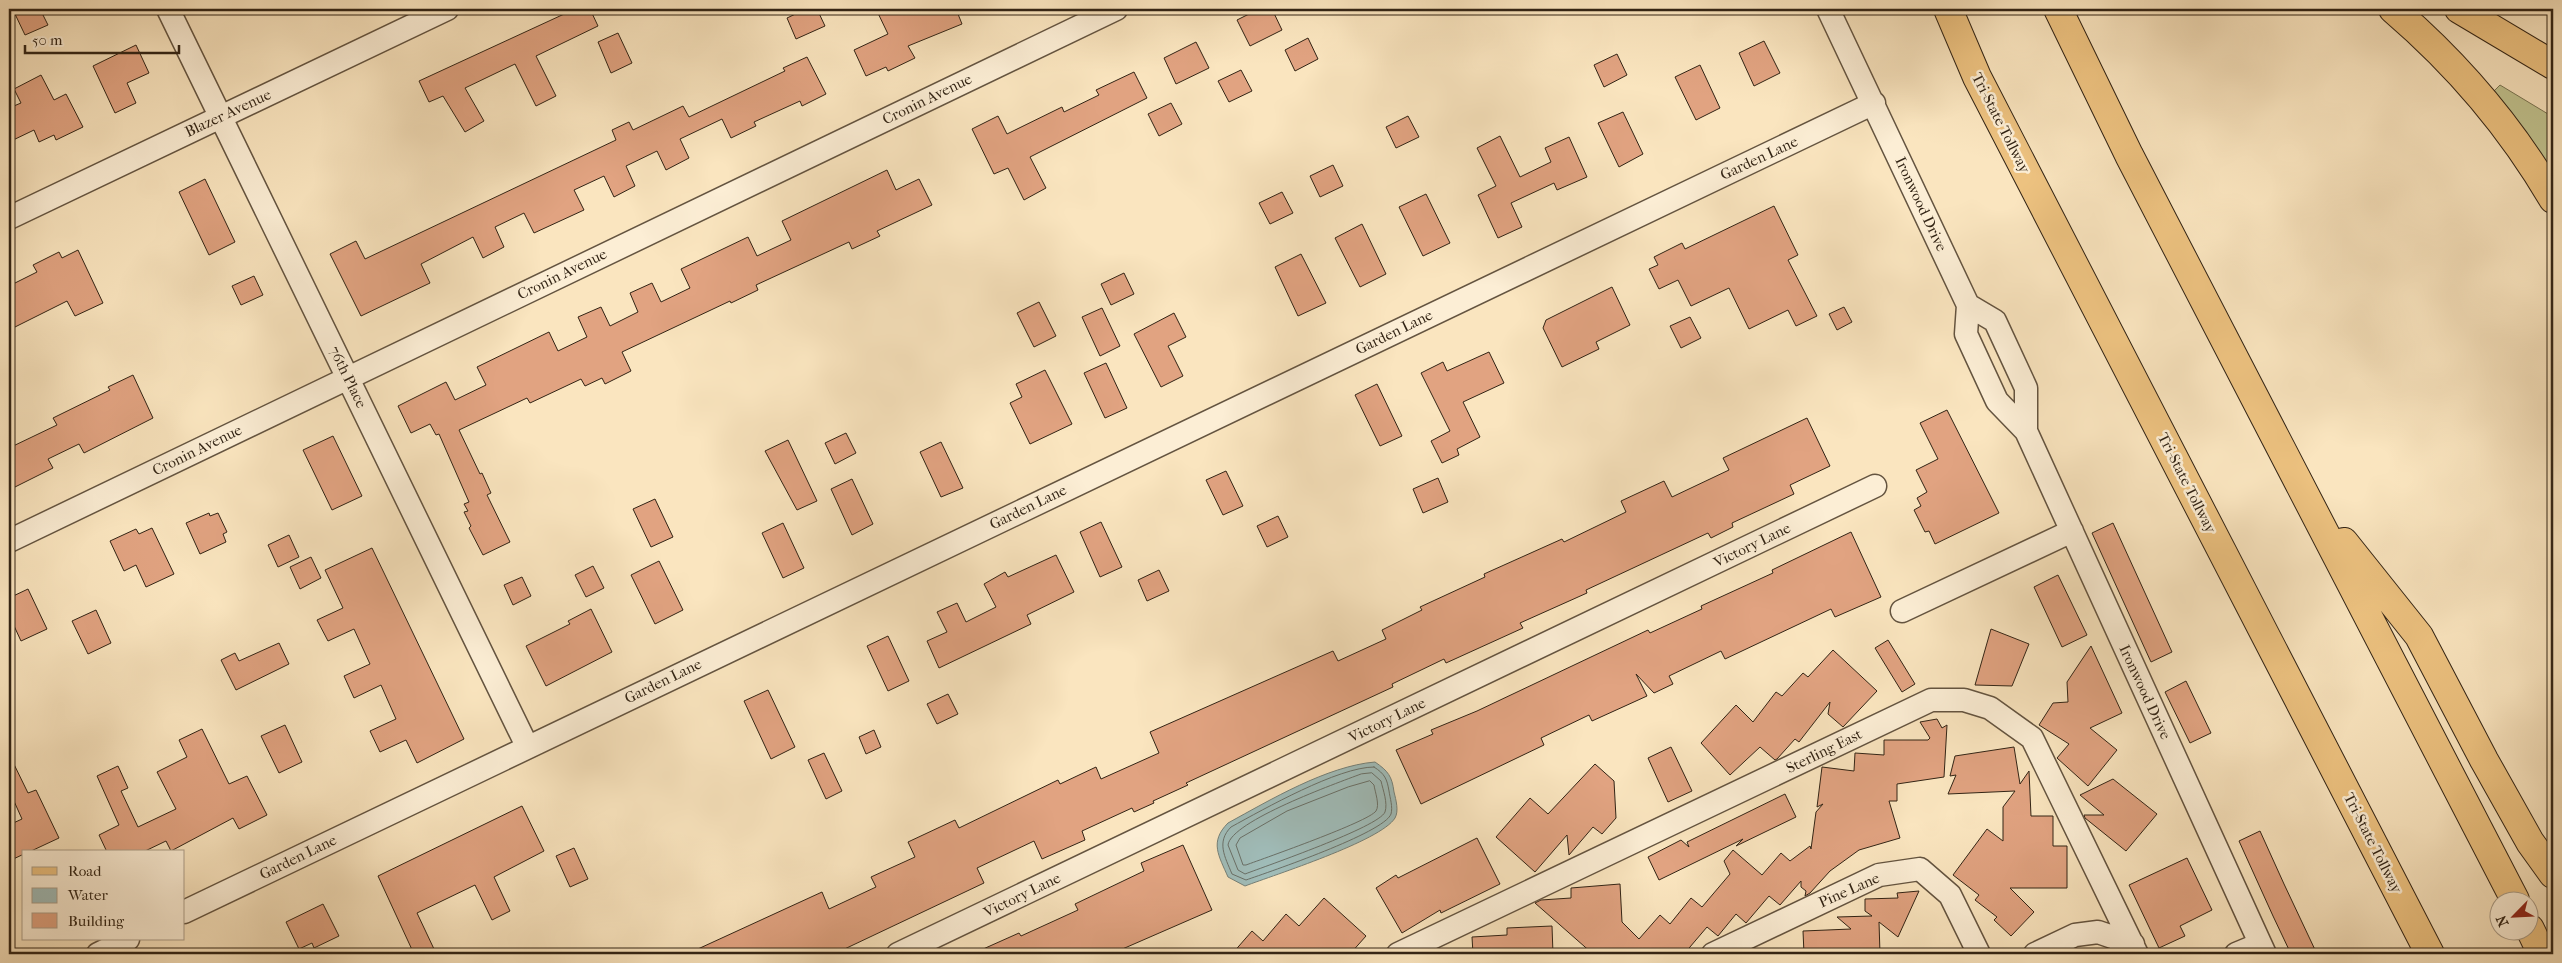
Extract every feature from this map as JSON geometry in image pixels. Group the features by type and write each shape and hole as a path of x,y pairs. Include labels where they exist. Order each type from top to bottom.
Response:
{"main road":[{"name":"Tri-State Tollway","path":"1948,9 1982,86 2430,954"},
{"path":"2058,9 2129,155 2510,890"},
{"path":"2393,9 2471,85 2505,126 2553,199"},
{"path":"2459,9 2553,65"},
{"path":"2305,494 2419,636 2484,760 2530,842 2553,874"},
{"path":"2535,940 2542,954"}],"street":[{"name":"76th Place","path":"168,9 527,746"},
{"name":"Blazer Avenue","path":"9,218 447,9"},
{"name":"Cronin Avenue","path":"9,541 1116,9"},
{"name":"Ironwood Drive","path":"1828,9 1968,305 1966,334 1997,401 2026,431 2263,949"},
{"name":"Garden Lane","path":"185,912 527,746 1874,103"},
{"name":"Ironwood Drive","path":"1968,305 1995,321 2026,388 2026,431"},
{"name":"Victory Lane","path":"903,953 1875,486"},
{"path":"1902,611 2072,531"},
{"name":"Sterling East","path":"1398,954 1931,700 1964,700 1990,708 2032,738 2135,949"},
{"name":"Pine Lane","path":"1713,954 1879,875 1920,869 1950,895 1979,954"},
{"path":"2036,954 2076,934 2098,932 2135,949"},
{"path":"98,954 126,940"},
{"path":"2236,954 2263,949"}],"green space":[{"path":"2500,85 2553,117 2553,176 2492,93"}],"water":[{"path":"1375,762 1391,778 1396,802 1395,818 1386,827 1349,847 1245,886 1228,877 1219,856 1217,843 1222,830 1228,823 1299,785 1318,777 1357,765"}],"building":[{"path":"25,9 40,9 48,25 25,35 15,14"},
{"path":"575,9 590,9 598,26 536,56 556,96 536,106 515,64 465,88 484,121 465,132 443,96 429,102 419,81"},
{"path":"806,9 817,9 825,26 796,39 787,18"},
{"path":"876,9 956,9 962,24 908,46 915,58 888,71 886,67 866,76 854,50 888,34"},
{"path":"1259,9 1272,9 1282,30 1250,46 1237,20"},
{"path":"618,33 632,63 611,73 598,42"},
{"path":"1308,38 1318,59 1295,71 1285,50"},
{"path":"1764,41 1780,73 1754,86 1739,53"},
{"path":"1196,42 1209,68 1176,84 1164,58"},
{"path":"136,45 149,73 127,83 136,103 115,113 93,66"},
{"path":"1617,54 1627,75 1604,87 1594,65"},
{"path":"807,57 826,94 802,106 800,101 754,122 756,126 731,138 722,119 680,139 689,158 666,170 657,151 626,166 635,186 614,197 604,176 574,190 584,210 534,233 524,213 495,227 504,247 483,258 473,237 421,264 430,283 361,316 330,254 356,241 365,259 616,140 612,130 629,122 633,130 683,106 689,117 785,71 783,68"},
{"path":"1700,65 1720,108 1696,120 1675,77"},
{"path":"1241,70 1252,91 1229,102 1218,81"},
{"path":"1134,72 1147,98 1030,157 1046,188 1024,200 1008,168 994,174 972,129 998,116 1007,134 1062,107 1064,112 1099,95 1096,90"},
{"path":"41,75 54,100 66,94 83,127 56,140 54,135 39,142 34,130 9,142 9,108 21,103 14,89"},
{"path":"1171,103 1182,124 1159,136 1148,114"},
{"path":"1623,112 1643,154 1619,167 1598,123"},
{"path":"1408,116 1419,137 1396,148 1386,127"},
{"path":"1500,136 1520,177 1551,162 1545,148 1569,137 1587,177 1557,190 1554,183 1511,203 1522,227 1498,238 1478,195 1496,186 1477,148"},
{"path":"1333,165 1343,186 1320,197 1310,176"},
{"path":"887,170 896,190 919,179 932,205 877,231 880,236 852,249 849,242 756,285 758,290 731,303 730,301 622,352 631,371 605,384 602,378 585,386 581,379 530,403 527,398 459,430 480,474 482,473 491,493 487,495 510,542 483,555 469,528 471,526 464,512 468,511 464,504 469,502 439,434 436,435 430,424 411,433 398,406 446,382 455,400 486,385 477,367 549,332 558,351 587,337 578,317 601,307 610,326 638,312 630,293 652,283 661,302 690,288 681,269 748,237 757,256 791,240 782,221"},
{"path":"205,179 235,242 209,255 179,192"},
{"path":"1282,192 1293,213 1270,224 1259,203"},
{"path":"1426,194 1450,243 1423,256 1399,207"},
{"path":"1774,206 1798,255 1788,260 1817,316 1796,326 1788,310 1749,329 1729,288 1691,306 1678,280 1659,289 1649,269 1658,265 1654,257 1682,243 1685,249"},
{"path":"1362,224 1386,274 1360,287 1335,238"},
{"path":"78,250 103,303 75,316 67,301 9,330 9,286 37,272 33,265 59,252 62,258"},
{"path":"1301,254 1326,303 1298,316 1275,267"},
{"path":"1124,273 1134,294 1111,305 1101,284"},
{"path":"254,276 263,295 241,305 232,286"},
{"path":"1612,287 1630,325 1596,342 1599,349 1562,367 1543,328 1546,320"},
{"path":"1039,302 1056,336 1034,347 1017,313"},
{"path":"1844,307 1852,322 1837,330 1829,314"},
{"path":"1102,308 1120,346 1100,356 1082,317"},
{"path":"1174,313 1186,337 1168,346 1183,376 1161,387 1134,334"},
{"path":"1690,317 1701,338 1681,348 1670,326"},
{"path":"1489,352 1504,383 1463,402 1480,437 1457,449 1459,455 1442,463 1431,441 1450,431 1421,373 1443,362 1447,371"},
{"path":"1106,363 1127,408 1105,418 1084,373"},
{"path":"1045,370 1072,424 1030,444 1010,403 1022,397 1016,384"},
{"path":"133,375 153,418 84,453 79,444 48,459 53,468 9,490 9,448 57,425 53,418 110,390 108,387"},
{"path":"1377,384 1402,436 1380,446 1355,395"},
{"path":"1947,410 1999,513 1935,544 1929,531 1925,532 1914,510 1921,506 1917,498 1927,492 1916,470 1938,459 1920,423"},
{"path":"1807,418 1830,466 1790,485 1794,494 1732,523 1733,527 1711,538 1708,533 1586,590 1587,593 1520,623 1523,628 1446,663 1444,659 1392,684 1393,687 1186,783 1188,785 1153,801 1154,803 1134,812 1132,808 1082,831 1085,840 1042,859 1034,841 977,868 984,883 834,954 687,954 822,892 829,909 876,887 871,877 915,857 908,842 955,820 959,828 1058,780 1060,784 1096,767 1101,779 1159,753 1150,732 1333,651 1338,661 1386,639 1382,630 1422,610 1420,607 1485,577 1484,574 1562,539 1564,542 1626,512 1621,501 1664,481 1672,497 1729,470 1723,458"},
{"path":"846,433 856,453 835,464 825,443"},
{"path":"333,436 362,496 332,510 303,450"},
{"path":"788,440 817,501 797,510 765,451"},
{"path":"941,442 963,488 941,497 920,452"},
{"path":"1226,471 1243,506 1223,515 1206,480"},
{"path":"1438,478 1448,502 1423,513 1413,489"},
{"path":"852,479 873,524 852,535 831,489"},
{"path":"655,499 673,537 651,547 633,509"},
{"path":"209,513 210,516 218,513 227,532 223,534 226,542 200,554 186,523"},
{"path":"1278,516 1288,537 1267,547 1257,526"},
{"path":"1101,522 1122,567 1100,577 1080,532"},
{"path":"783,523 804,568 783,578 762,533"},
{"path":"2113,523 2172,652 2151,662 2092,533"},
{"path":"152,528 174,574 146,587 136,565 124,571 110,541 136,529 139,534"},
{"path":"1851,532 1881,597 1835,617 1831,609 1725,659 1721,651 1669,676 1673,684 1654,693 1636,674 1647,696 1592,721 1589,715 1541,738 1544,745 1421,804 1396,750 1433,734 1431,730 1477,711 1648,630 1650,633 1702,609 1701,606 1773,573 1772,570"},
{"path":"289,535 299,557 278,567 268,545"},
{"path":"372,548 464,739 417,763 406,740 380,752 370,731 396,719 381,685 354,698 344,676 370,664 354,629 328,641 317,620 343,608 325,570"},
{"path":"1056,555 1074,592 1027,615 1031,624 939,668 927,641 947,632 937,612 957,603 966,622 996,607 984,584 1005,572 1008,577"},
{"path":"311,557 321,578 300,589 290,567"},
{"path":"659,561 683,610 655,624 631,575"},
{"path":"593,566 604,588 586,597 575,575"},
{"path":"1159,570 1169,591 1147,601 1138,580"},
{"path":"2058,575 2087,635 2062,647 2034,587"},
{"path":"522,577 531,596 513,605 504,585"},
{"path":"28,589 47,629 21,641 9,615 9,598"},
{"path":"591,609 612,652 546,686 526,646 570,624 568,621"},
{"path":"96,610 111,643 88,654 72,621"},
{"path":"1991,629 2029,644 2012,686 1975,685"},
{"path":"888,636 909,681 888,691 867,646"},
{"path":"1888,640 1915,684 1902,692 1875,648"},
{"path":"279,643 289,664 236,690 221,660 235,653 239,661"},
{"path":"2091,646 2122,713 2090,728 2117,750 2088,786 2057,758 2069,744 2039,725 2053,703 2068,702 2067,682"},
{"path":"1833,650 1877,691 1843,727 1828,714 1830,702 1799,742 1795,739 1777,759 1775,760 1760,747 1730,775 1701,743 1736,705 1753,722 1776,692 1782,696 1803,673 1808,677"},
{"path":"2186,681 2211,733 2190,743 2165,692"},
{"path":"768,690 795,747 771,759 744,701"},
{"path":"948,694 958,714 937,724 927,704"},
{"path":"1937,719 1942,728 1947,725 1944,777 1897,784 1897,801 1889,801 1900,838 1859,850 1830,871 1805,896 1806,891 1801,887 1801,881 1780,905 1769,896 1746,923 1736,914 1718,936 1707,927 1684,954 1593,954 1535,903 1541,900 1571,898 1571,888 1620,884 1622,922 1639,939 1660,915 1670,924 1691,898 1702,907 1730,874 1724,861 1733,850 1762,875 1781,853 1790,861 1810,846 1811,849 1816,812 1823,804 1817,807 1822,767 1854,771 1855,753 1884,755 1884,740 1928,740 1930,738 1920,722"},
{"path":"285,725 302,762 279,773 261,736"},
{"path":"202,729 229,784 247,776 267,815 239,829 233,818 173,850 170,850 166,841 147,850 106,850 99,835 119,825 97,776 118,766 128,788 121,791 138,827 176,809 157,772 187,757 179,740"},
{"path":"874,730 881,747 866,754 859,737"},
{"path":"1671,747 1692,791 1668,802 1648,758"},
{"path":"2014,747 2020,784 2029,771 2031,816 2053,816 2053,846 2067,846 2067,888 2010,888 2034,912 2011,936 1994,920 1997,917 1975,900 1979,895 1953,875 1987,829 2003,841 2003,807 2015,791 1948,794 1956,775 1950,776 1955,756"},
{"path":"824,753 842,791 826,799 808,760"},
{"path":"9,754 28,793 36,790 59,838 33,850 22,850 22,855 9,861 9,825 22,819 9,790"},
{"path":"1595,764 1614,781 1616,818 1602,834 1593,827 1569,855 1567,835 1535,872 1496,837 1530,798 1548,814"},
{"path":"2113,779 2157,814 2126,851 2085,818 2084,815 2104,815 2080,795"},
{"path":"1785,794 1796,817 1736,846 1743,839 1659,880 1648,857 1681,840 1689,847 1687,842"},
{"path":"522,806 544,851 494,877 510,911 492,920 475,885 417,913 434,949 423,954 414,954 378,876"},
{"path":"2260,831 2317,954 2291,954 2273,916 2239,841"},
{"path":"1477,838 1500,884 1441,913 1440,910 1402,933 1376,888 1396,875 1398,878"},
{"path":"1183,845 1212,910 1111,954 972,954 1019,933 1021,936 1078,910 1075,904 1144,871 1141,863"},
{"path":"574,848 588,879 570,887 556,856"},
{"path":"2187,858 2212,910 2180,926 2185,936 2159,948 2129,885"},
{"path":"1919,891 1898,937 1879,922 1880,954 1804,954 1803,931 1851,929 1837,917 1872,916 1865,911 1865,899 1898,898 1897,893"},
{"path":"1324,898 1366,936 1350,954 1232,954 1252,931 1263,941 1286,914 1299,926"},
{"path":"323,904 339,936 314,948 312,943 299,949 286,922"},
{"path":"1552,926 1553,954 1473,954 1472,937 1507,935 1507,928"}]}
